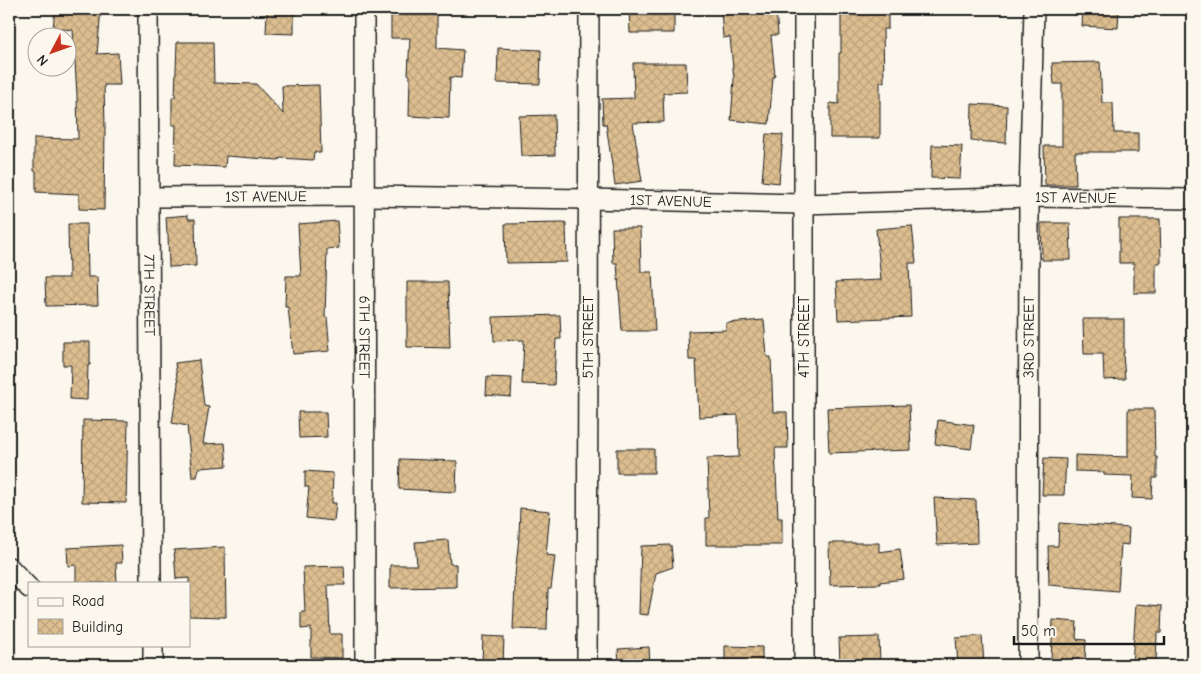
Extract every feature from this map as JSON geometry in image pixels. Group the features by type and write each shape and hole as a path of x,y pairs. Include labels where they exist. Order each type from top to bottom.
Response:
{"street":[{"name":"7TH STREET","path":"148,9 151,582"},
{"name":"6TH STREET","path":"364,9 365,665"},
{"name":"5TH STREET","path":"587,665 588,9"},
{"name":"4TH STREET","path":"804,9 804,665"},
{"name":"3RD STREET","path":"1028,665 1029,197 1034,9"},
{"name":"1ST AVENUE","path":"150,197 365,196 803,204 1029,197 1192,199"},
{"path":"9,567 28,587"},
{"path":"153,646 153,665"}],"building":[{"path":"55,9 101,9 97,54 118,53 120,85 104,85 104,210 79,209 79,194 36,192 34,138 78,139 76,78 78,78 78,28 53,28"},
{"path":"629,9 674,9 674,33 630,33"},
{"path":"721,9 776,9 778,35 771,35 775,76 773,77 769,124 731,120 734,79 730,37 723,38"},
{"path":"841,9 888,9 888,29 883,29 884,82 880,82 880,138 830,138 830,103 839,104"},
{"path":"1083,9 1119,9 1118,28 1082,26"},
{"path":"267,10 294,11 294,34 266,33"},
{"path":"391,15 437,15 437,48 463,50 461,78 450,77 449,118 409,116 410,75 408,74 410,38 391,38"},
{"path":"177,42 213,42 214,83 256,84 283,114 282,86 319,85 321,153 314,152 313,160 280,158 279,160 226,156 225,167 175,165 176,125 172,125 172,97 175,97"},
{"path":"498,48 541,50 540,84 497,83"},
{"path":"1100,62 1102,103 1113,103 1114,133 1138,133 1138,152 1075,152 1076,185 1045,185 1044,146 1062,146 1062,84 1054,84 1052,63"},
{"path":"633,63 686,63 687,92 663,93 664,122 633,123 642,181 615,185 606,124 603,124 602,99 634,98"},
{"path":"972,104 1007,106 1006,143 971,141"},
{"path":"554,115 555,155 521,156 519,116"},
{"path":"766,134 783,135 779,183 762,181"},
{"path":"932,145 962,146 960,179 931,178"},
{"path":"188,215 188,219 195,219 196,266 169,267 166,217"},
{"path":"1119,219 1160,219 1161,263 1156,263 1156,293 1134,293 1134,263 1119,263"},
{"path":"337,221 339,248 327,249 325,317 327,317 330,351 293,354 288,307 285,307 286,276 301,276 298,224"},
{"path":"566,223 567,262 506,263 505,224"},
{"path":"1041,223 1070,223 1071,260 1042,260"},
{"path":"68,224 87,224 88,277 97,277 98,305 46,306 45,278 69,278"},
{"path":"912,226 916,263 909,263 911,317 838,320 836,282 881,280 876,229"},
{"path":"612,228 640,228 641,272 652,272 655,331 622,331 617,263 613,263"},
{"path":"407,282 448,282 450,348 407,347"},
{"path":"560,315 561,339 556,339 554,385 522,384 524,340 494,341 493,317"},
{"path":"1083,319 1124,319 1123,354 1125,379 1104,380 1103,354 1084,354"},
{"path":"764,320 767,357 771,357 773,412 787,412 788,448 775,448 778,518 782,518 782,545 706,545 706,518 709,518 707,458 739,457 738,415 699,417 696,360 689,360 688,331 726,330 726,323"},
{"path":"63,342 90,342 87,400 70,399 71,365 63,365"},
{"path":"199,360 204,406 209,407 203,444 225,443 227,466 199,468 197,477 192,477 187,426 172,423 178,384 175,363"},
{"path":"487,377 512,378 511,397 486,395"},
{"path":"909,405 911,450 829,453 827,408"},
{"path":"1128,409 1154,409 1157,478 1153,478 1152,499 1132,498 1133,476 1075,471 1075,455 1128,457"},
{"path":"298,412 326,412 327,437 299,438"},
{"path":"83,420 128,421 126,503 82,502"},
{"path":"938,420 974,425 971,449 935,444"},
{"path":"617,449 654,449 654,473 617,473"},
{"path":"1044,458 1066,459 1064,495 1042,495"},
{"path":"400,459 457,461 456,492 399,489"},
{"path":"305,471 333,473 332,503 336,503 334,521 306,518 309,487 305,487"},
{"path":"934,498 976,500 977,543 937,545"},
{"path":"520,508 550,511 546,555 555,556 551,589 548,589 547,630 513,629 514,585"},
{"path":"1059,523 1129,528 1128,545 1121,544 1118,591 1049,585 1048,546 1058,546"},
{"path":"448,540 450,564 456,564 456,587 390,588 390,565 417,565 415,542"},
{"path":"829,543 879,543 879,552 900,549 904,579 880,582 880,584 830,585"},
{"path":"121,545 122,563 116,563 117,582 76,582 76,565 68,566 67,548"},
{"path":"671,545 673,567 656,573 648,615 639,614 641,546"},
{"path":"225,547 226,617 190,616 190,582 189,578 176,579 174,550"},
{"path":"344,566 345,585 328,585 330,634 342,634 342,658 311,657 311,628 301,629 301,612 305,612 303,567"},
{"path":"1136,604 1162,606 1161,633 1157,633 1156,665 1132,665"},
{"path":"1053,620 1077,622 1076,639 1086,640 1085,662 1051,660"},
{"path":"483,636 504,637 503,665 482,665"},
{"path":"982,636 984,664 958,665 956,638"},
{"path":"879,637 880,665 840,665 839,638"},
{"path":"725,646 762,647 762,665 725,665"},
{"path":"649,647 650,665 619,665 618,649"}]}
